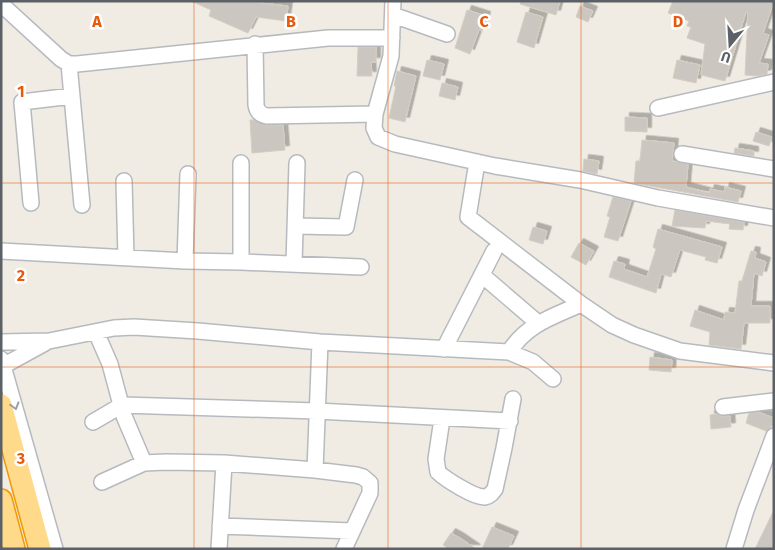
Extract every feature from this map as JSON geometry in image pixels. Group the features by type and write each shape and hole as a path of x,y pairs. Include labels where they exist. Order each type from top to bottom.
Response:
{"highway":[{"path":"1,406 40,549"},
{"path":"1,500 14,549"}],"street":[{"path":"1,4 61,60 69,64 328,38 392,38"},
{"path":"447,34 393,8 390,64 375,114 375,131 381,140 477,162 580,180 658,198 774,218"},
{"path":"255,44 256,105 261,114 267,116 375,114"},
{"path":"69,64 82,205"},
{"path":"658,108 774,82"},
{"path":"31,203 22,102 72,96"},
{"path":"682,154 774,169"},
{"path":"477,162 468,217 581,304 612,325 634,336 672,349 774,363"},
{"path":"241,163 241,262"},
{"path":"294,264 297,163"},
{"path":"185,261 188,174"},
{"path":"295,226 346,227 355,180"},
{"path":"124,181 126,258"},
{"path":"444,349 494,251"},
{"path":"1,252 361,267"},
{"path":"482,275 538,323"},
{"path":"509,352 520,337 538,323 581,304"},
{"path":"1,342 49,341 114,328 156,328 320,342 509,352 533,362 552,379"},
{"path":"96,332 110,364 131,433 144,463"},
{"path":"49,341 2,363 54,549"},
{"path":"315,470 320,342"},
{"path":"442,419 436,459 438,472 476,495 484,497 490,495 494,489 510,421 513,399"},
{"path":"723,407 774,401"},
{"path":"93,422 122,405 317,411 442,419 510,421"},
{"path":"734,549 746,510 774,436"},
{"path":"102,482 144,463 224,463 315,470 364,477 370,483 370,493 344,549"},
{"path":"219,549 224,463"},
{"path":"220,526 352,531"}],"building":[{"path":"191,1 262,1 261,3 288,6 286,21 256,17 248,33 209,16 211,10"},
{"path":"521,1 560,1 556,15 520,4"},
{"path":"673,1 774,1 763,33 769,35 759,63 768,64 767,74 757,76 745,75 748,13 746,12 725,81 701,75 705,44 687,38 691,27 687,26 689,21 668,13"},
{"path":"580,6 593,11 588,22 576,17"},
{"path":"467,10 486,16 482,31 479,30 470,54 455,48"},
{"path":"526,12 543,17 534,48 517,42"},
{"path":"358,47 376,47 376,62 371,62 372,76 357,76"},
{"path":"427,60 444,64 440,80 423,76"},
{"path":"677,60 700,65 696,83 673,78"},
{"path":"397,71 416,76 405,122 389,118 396,86 394,86"},
{"path":"442,83 458,87 455,100 439,96"},
{"path":"625,117 647,118 647,132 625,131"},
{"path":"250,120 265,125 283,125 285,150 252,153"},
{"path":"756,132 772,137 769,146 753,141"},
{"path":"642,140 674,143 672,161 688,164 686,187 709,193 710,189 724,192 725,187 741,191 738,202 634,183 636,161 640,161"},
{"path":"735,148 754,151 754,156 734,153"},
{"path":"584,159 599,161 597,174 583,171"},
{"path":"613,197 631,201 618,241 604,237 610,217 607,216"},
{"path":"675,210 744,222 743,230 729,229 730,224 706,221 705,228 672,226"},
{"path":"533,227 547,231 543,244 529,240"},
{"path":"658,229 722,247 717,263 705,260 706,257 680,250 671,277 661,274 656,293 609,277 614,261 625,264 624,269 647,277 656,249 653,247"},
{"path":"579,243 594,251 586,265 571,257"},
{"path":"751,251 756,252 755,258 766,262 762,276 754,273 751,306 770,306 770,323 744,323 741,349 709,345 710,332 690,326 695,310 724,320 725,312 735,313 739,281 742,281"},
{"path":"650,357 672,360 671,372 649,370"},
{"path":"758,412 774,418 770,428 766,431 746,423 749,413"},
{"path":"710,415 730,416 731,427 711,429"},
{"path":"774,510 774,545 772,549 755,549"},
{"path":"492,527 514,536 508,549 482,549"},
{"path":"451,533 476,549 449,549 443,545"}]}
